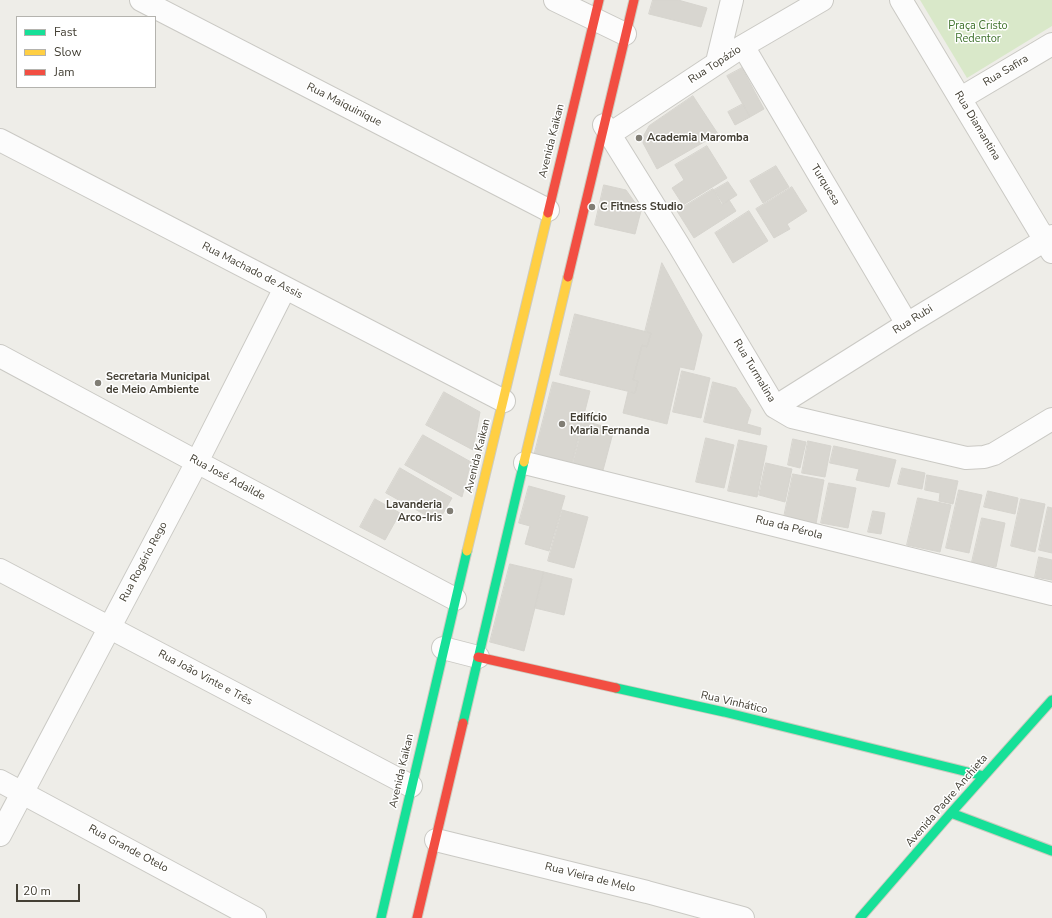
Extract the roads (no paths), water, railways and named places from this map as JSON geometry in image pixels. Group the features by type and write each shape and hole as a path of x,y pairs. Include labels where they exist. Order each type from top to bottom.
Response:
{"street":[{"name":"Rua Maiquinique","path":"141,0 548,210"},
{"path":"555,0 596,10 625,34"},
{"path":"417,918 478,657 607,130 625,34 634,0"},
{"path":"717,62 732,0"},
{"name":"Rua Topázio","path":"607,130 743,46 822,0"},
{"name":"Rua Diamantina","path":"901,0 1050,242"},
{"name":"Avenida Kaikan","path":"381,918 443,648 504,401 596,10"},
{"name":"Rua Safira","path":"960,98 1052,44"},
{"name":"Turquesa","path":"743,46 907,324"},
{"name":"Rua Turmalina","path":"607,130 775,407 792,417 966,458 984,457 994,454 1052,419"},
{"name":"Rua Machado de Assis","path":"0,140 504,401"},
{"name":"Rua Rubi","path":"775,407 907,324 1050,242"},
{"name":"Rua Rogério Rego","path":"0,836 197,462 285,288"},
{"name":"Rua José Adailde","path":"0,356 456,599"},
{"name":"Rua da Pérola","path":"525,463 1052,594"},
{"name":"Rua João Vinte e Três","path":"0,570 411,786"},
{"path":"443,648 478,657"},
{"name":"Rua Vinhático","path":"478,657 724,712 984,776"},
{"name":"Avenida Padre Anchieta","path":"860,918 1052,700"},
{"name":"Rua Grande Otelo","path":"0,781 255,918"},
{"path":"951,813 1052,850"},
{"name":"Rua Vieira de Melo","path":"436,840 647,892 743,918"}],"place":[{"name":"Academia Maromba","path":"639,138"},
{"name":"C Fitness Studio","path":"592,207"},
{"name":"Secretaria Municipal de Meio Ambiente","path":"98,383"},
{"name":"Edifício Maria Fernanda","path":"562,424"},
{"name":"Lavanderia Arco-Iris","path":"450,511"}],"park label":[{"name":"Praça Cristo Redentor","path":"978,32"}]}
